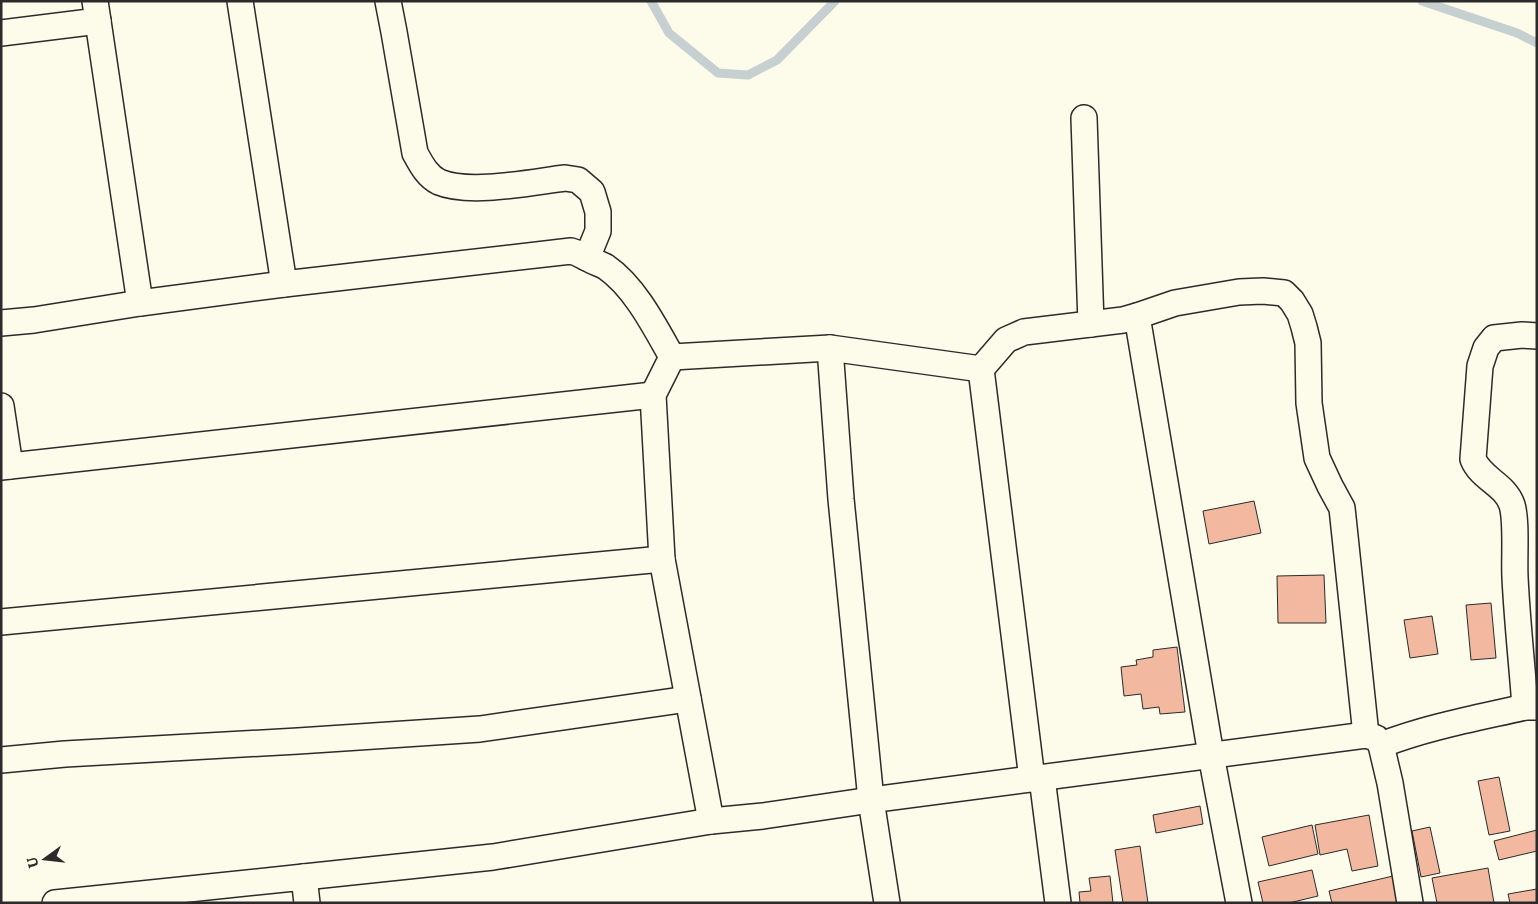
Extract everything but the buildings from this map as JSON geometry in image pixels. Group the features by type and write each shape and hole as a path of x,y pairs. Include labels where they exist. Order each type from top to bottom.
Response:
{"street":[{"path":"240,1 284,284"},
{"path":"388,1 415,153 423,168 438,181 456,187 473,188 565,178 578,180 592,192 598,212 598,231 587,258"},
{"path":"1,32 96,11 140,303"},
{"path":"1084,118 1091,324"},
{"path":"1,323 34,320 140,303 284,284 571,251 580,253 615,274 642,306 672,357"},
{"path":"1058,903 1037,779 981,369 1006,340 1024,332 1123,320 1175,303 1239,292 1263,290 1284,293 1292,301 1300,314 1308,344 1309,403 1317,458 1342,508 1374,740 1390,783 1410,903"},
{"path":"1137,316 1211,755 1239,903"},
{"path":"55,903 493,857 711,821 763,816 1211,755 1401,738 1531,707 1515,576 1513,507 1508,495 1476,467 1473,459 1480,366 1486,348 1494,338 1522,335 1537,336"},
{"path":"672,357 830,348 981,369"},
{"path":"830,348 842,508 871,800 887,903"},
{"path":"672,357 653,395 662,559 711,821"},
{"path":"1,406 6,467 653,395"},
{"path":"1,622 662,559"},
{"path":"1,760 65,754 298,742 480,728 688,699"},
{"path":"304,877 307,903"}],"waterway":[{"path":"651,1 669,33 718,73 748,75 777,60 835,1"},
{"path":"1422,1 1517,33 1537,43"}]}
